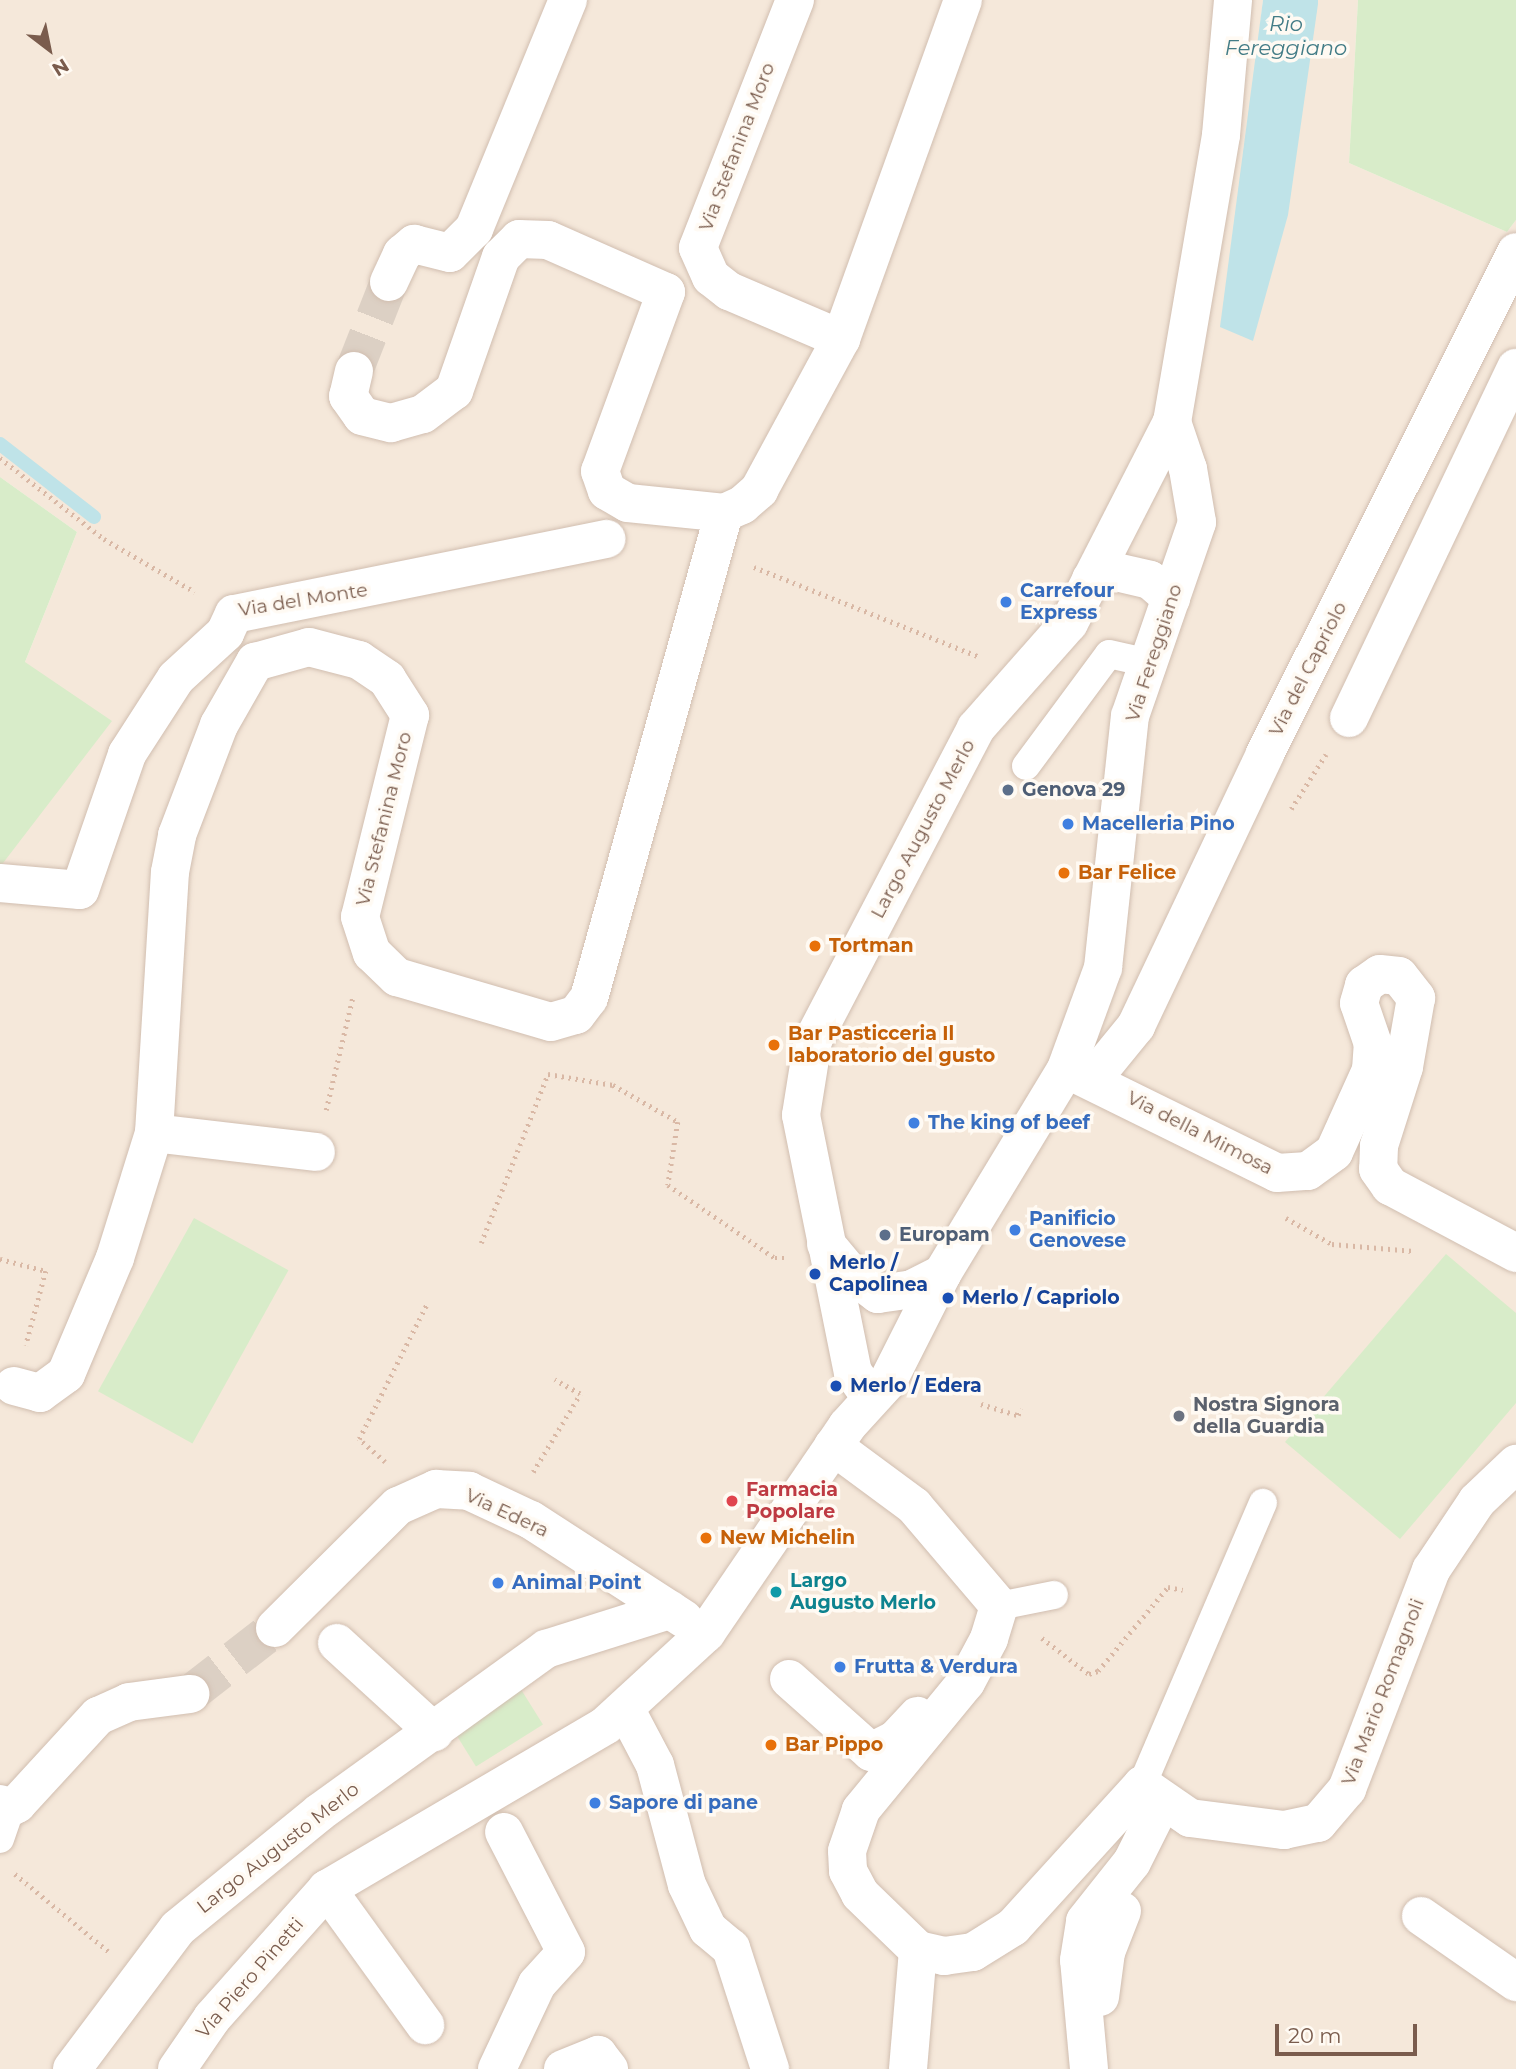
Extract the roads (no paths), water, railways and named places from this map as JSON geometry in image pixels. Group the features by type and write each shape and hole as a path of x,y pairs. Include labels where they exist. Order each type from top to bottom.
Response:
{"street":[{"path":"389,282 402,254 414,244 450,253 474,229 569,0"},
{"name":"Via Stefanina Moro","path":"795,0 698,248 711,277 729,291 841,339"},
{"path":"354,371 348,396 362,416 391,423 423,414 454,391 501,257 519,239 548,240 666,292 600,471 607,491 628,503 724,513 759,490 841,339 963,0"},
{"name":"Via Fereggiano","path":"942,1274 1079,1075 1103,968 1130,716 1197,522 1188,469 1172,422 1221,135 1233,0"},
{"name":"Via del Capriolo","path":"1079,1075 1136,1026 1265,754 1516,252"},
{"path":"1349,718 1516,368"},
{"name":"Largo Augusto Merlo","path":"870,1395 853,1373 801,1115 813,1040 976,728 1069,623 1172,422"},
{"name":"Via Stefanina Moro","path":"15,1386 40,1393 66,1374 116,1258 154,1133 168,943 170,872 177,835 219,725 255,662 309,647 359,660 387,679 410,715 360,917 372,953 397,977 551,1023 576,1015 589,998 716,552 724,513"},
{"name":"Via del Monte","path":"0,883 80,890 127,754 176,678 225,633 234,614 607,539"},
{"path":"1091,579 1116,572 1150,580 1171,598"},
{"name":"Via della Mimosa","path":"1079,1075 1277,1173 1308,1171 1334,1153 1371,1070 1373,1044 1359,1003 1364,985 1380,974 1399,976 1416,998 1404,1067 1379,1146 1378,1169 1390,1186 1516,1253"},
{"path":"154,1133 316,1152"},
{"path":"826,1244 850,1273 878,1294 912,1289 942,1274"},
{"path":"770,2069 731,1948 708,1929 687,1885 655,1765 626,1710 706,1633 833,1446 870,1395 888,1381 942,1274"},
{"path":"833,1446 914,1506 999,1606 989,1639 966,1682 861,1810 847,1851 848,1871 860,1894 918,1950 944,1956 973,1952 1013,1927 1152,1792"},
{"name":"Via Mario Romagnoli","path":"1152,1792 1190,1818 1284,1830 1318,1823 1348,1789 1431,1570 1477,1501 1516,1464"},
{"name":"Via Edera","path":"399,1474 288,1600 281,1622 398,1506 436,1489 469,1491 531,1520 706,1633"},
{"name":"Largo Augusto Merlo","path":"72,2069 178,1928 320,1812 546,1649 670,1610"},
{"path":"337,1643 434,1732"},
{"path":"789,1679 871,1752 895,1740 943,1687 966,1682"},
{"path":"4,1817 98,1716 129,1702 190,1694"},
{"name":"Via Piero Pinetti","path":"177,2069 212,2018 327,1889 486,1798 626,1710"},
{"path":"1089,2069 1079,1960 1085,1921 1132,1862 1152,1792"},
{"path":"497,2069 537,1984 566,1952 504,1832"},
{"path":"327,1889 425,2025"},
{"path":"1084,2019 1099,2003 1106,1952 1122,1912"},
{"path":"1421,1916 1516,1982"},
{"path":"908,2069 918,1950"},
{"path":"563,2069 598,2055 608,2069"}],"lane":[{"path":"1026,766 1109,654 1149,663"},
{"path":"1152,1792 1216,1614 1263,1503"},
{"path":"999,1606 1054,1595"}],"water":[{"name":"Rio Fereggiano","path":"1263,0 1318,0 1318,4 1288,215 1253,341 1220,327"}],"waterway":[{"path":"0,444 94,517"}],"tunnel":[{"path":"354,371 389,282"},
{"path":"190,1694 275,1628"}],"place":[{"name":"Carrefour Express","path":"1006,602"},
{"name":"Genova 29","path":"1008,790"},
{"name":"Macelleria Pino","path":"1068,824"},
{"name":"Bar Felice","path":"1064,873"},
{"name":"Tortman","path":"815,946"},
{"name":"Bar Pasticceria Il laboratorio del gusto","path":"774,1045"},
{"name":"The king of beef","path":"914,1123"},
{"name":"Panificio Genovese","path":"1015,1230"},
{"name":"Europam","path":"885,1235"},
{"name":"Merlo / Capolinea","path":"815,1274"},
{"name":"Merlo / Capriolo","path":"948,1298"},
{"name":"Merlo / Edera","path":"836,1386"},
{"name":"Nostra Signora della Guardia","path":"1179,1416"},
{"name":"Farmacia Popolare","path":"732,1501"},
{"name":"New Michelin","path":"706,1538"},
{"name":"Animal Point","path":"498,1583"},
{"name":"Largo Augusto Merlo","path":"776,1592"},
{"name":"Frutta & Verdura","path":"840,1667"},
{"name":"Bar Pippo","path":"771,1745"},
{"name":"Sapore di pane","path":"595,1803"}]}
